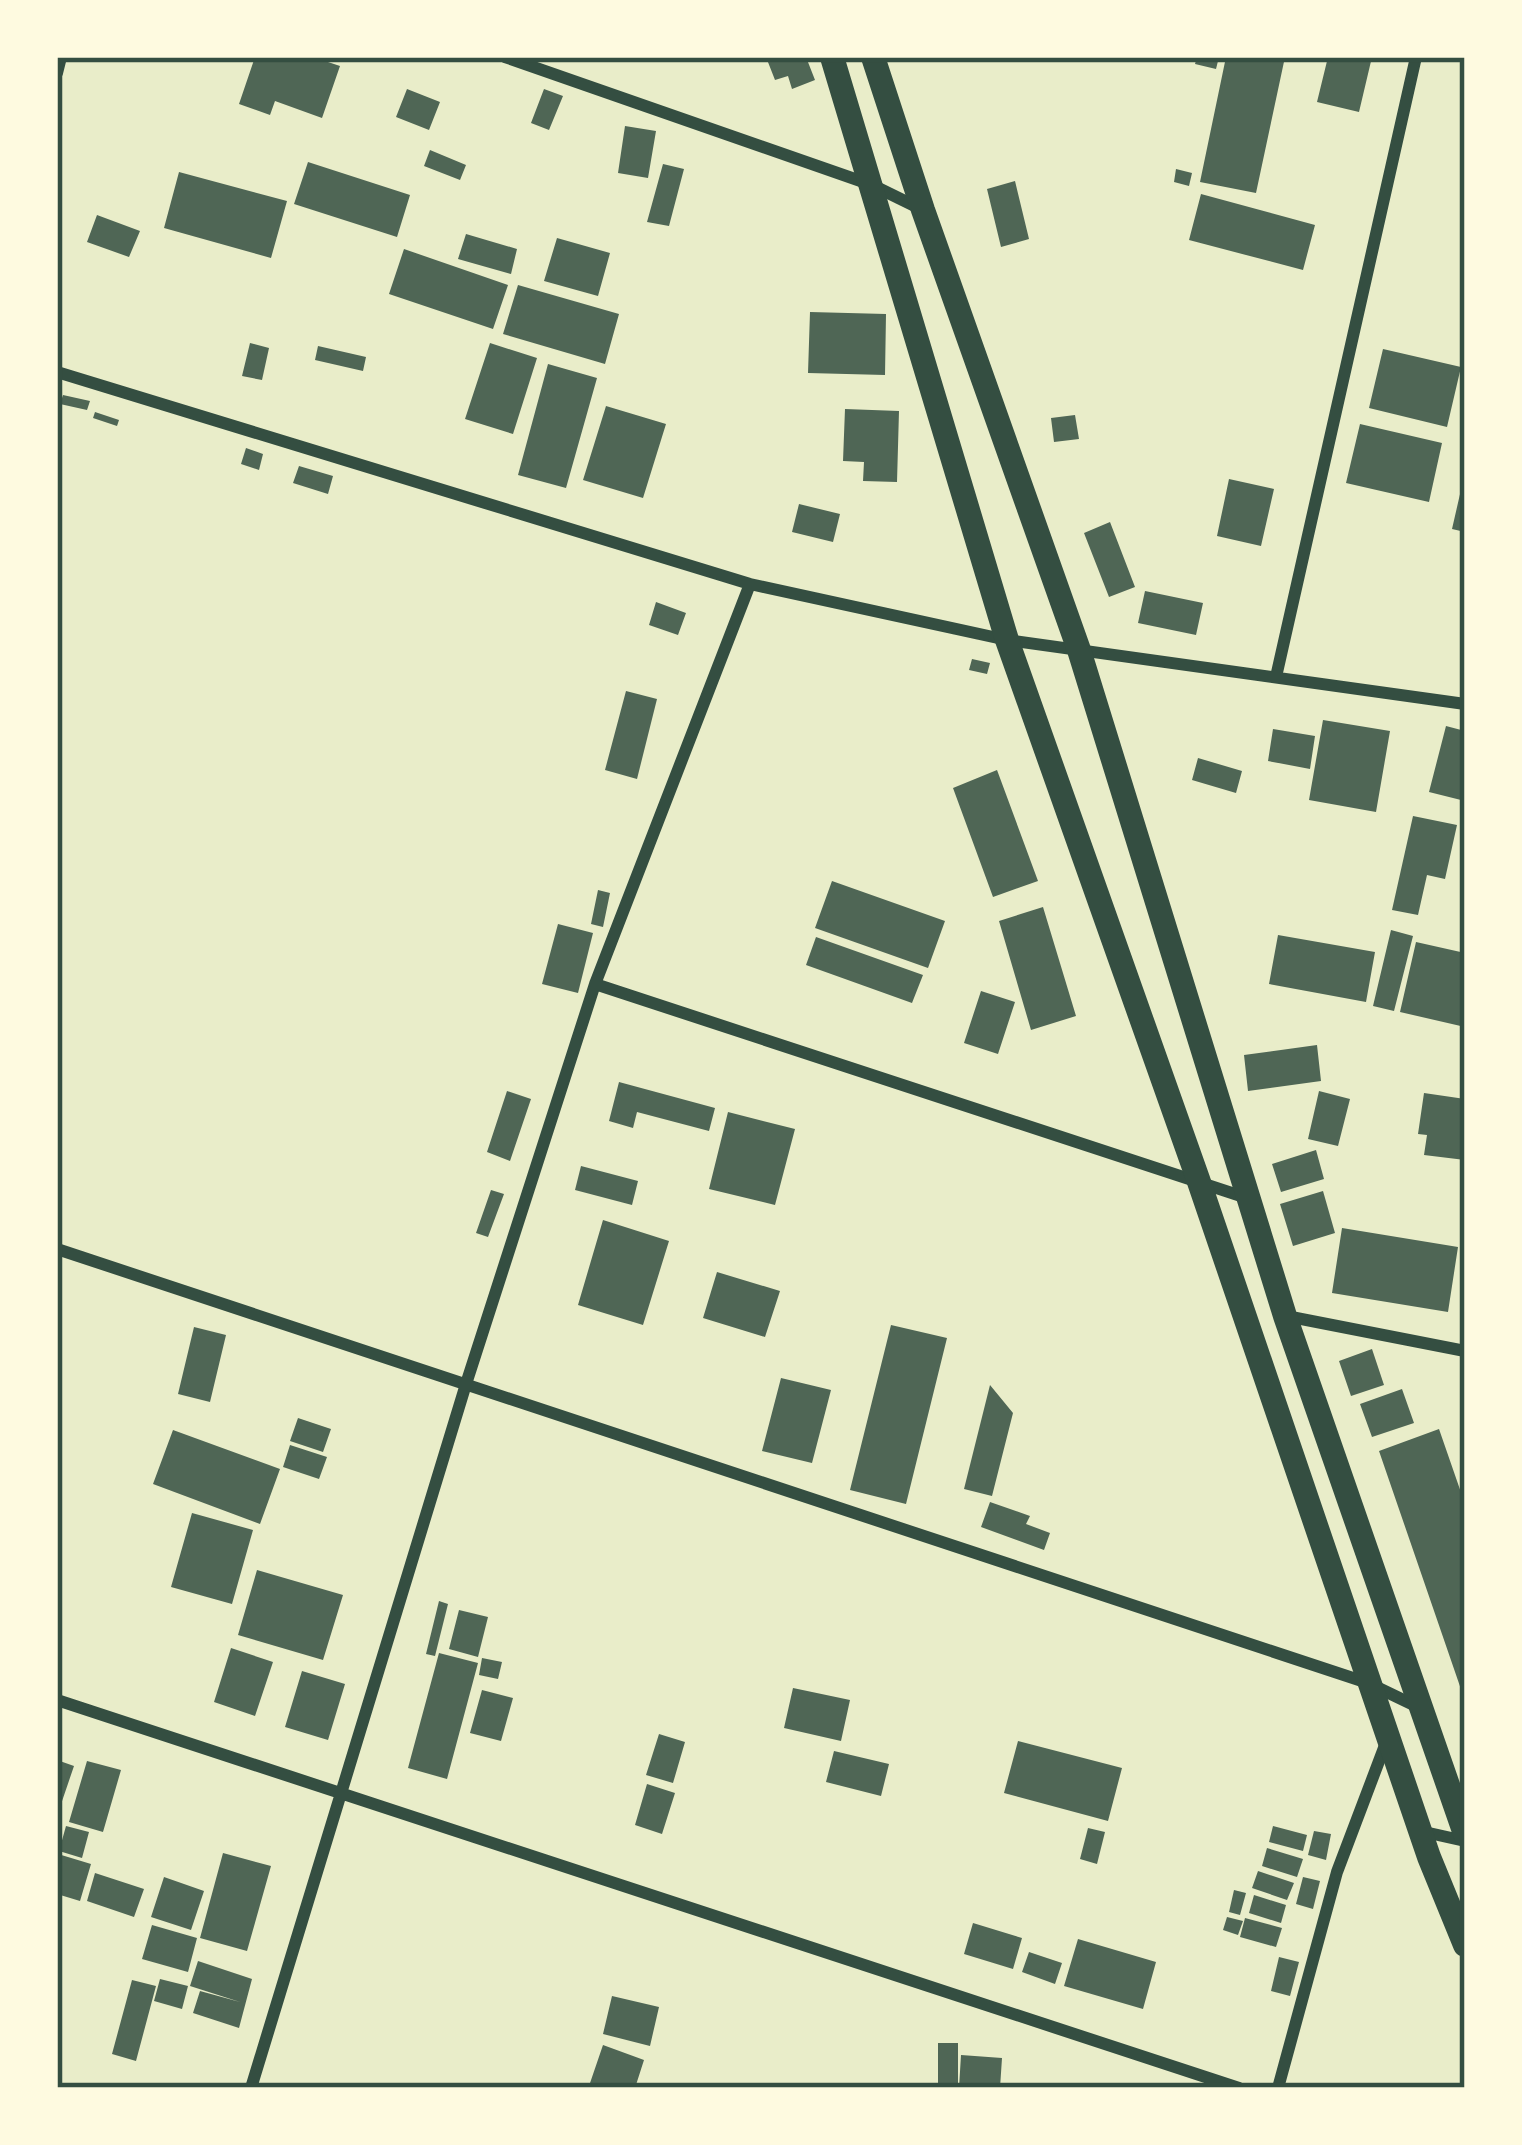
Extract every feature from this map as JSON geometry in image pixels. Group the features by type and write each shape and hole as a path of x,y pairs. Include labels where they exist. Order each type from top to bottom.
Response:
{"main road":[{"path":"832,57 1007,640 1198,1179 1420,1831 1465,1945"},
{"path":"873,57 1079,650 1246,1198 1465,1837"}],"street":[{"path":"57,73 62,57"},
{"path":"505,57 872,185 923,211"},
{"path":"1276,677 1416,57"},
{"path":"57,372 750,584 1007,640 1465,704"},
{"path":"251,2088 466,1384 595,984 750,584"},
{"path":"595,984 1246,1198"},
{"path":"57,1249 1368,1682 1419,1707"},
{"path":"1285,1316 1465,1351"},
{"path":"57,1700 1239,2088"},
{"path":"1278,2088 1337,1871 1388,1738"},
{"path":"1420,1831 1465,1837"}],"building":[{"path":"255,57 313,57 340,66 322,118 275,101 270,115 239,104"},
{"path":"766,57 806,57 815,80 792,89 788,76 775,80"},
{"path":"1197,57 1219,57 1216,69 1195,64"},
{"path":"1226,57 1285,57 1256,193 1200,182"},
{"path":"1328,57 1372,57 1359,112 1317,102"},
{"path":"407,89 440,102 429,130 396,117"},
{"path":"544,89 563,96 549,130 531,123"},
{"path":"625,126 656,131 648,178 618,173"},
{"path":"430,150 466,165 460,180 424,166"},
{"path":"308,162 410,195 397,237 294,204"},
{"path":"663,164 684,169 669,226 647,222"},
{"path":"1176,169 1192,173 1189,186 1174,182"},
{"path":"179,172 287,201 271,258 164,228"},
{"path":"1015,181 1029,239 1001,247 987,189"},
{"path":"1201,194 1315,225 1303,270 1189,240"},
{"path":"97,215 140,231 129,257 87,242"},
{"path":"466,234 517,249 511,274 458,259"},
{"path":"557,238 610,253 598,296 544,281"},
{"path":"404,249 508,285 493,329 389,294"},
{"path":"518,285 619,314 605,364 503,334"},
{"path":"810,312 886,314 885,375 808,373"},
{"path":"250,343 269,348 262,380 242,376"},
{"path":"490,343 537,358 513,434 465,419"},
{"path":"318,346 366,357 363,371 315,360"},
{"path":"1383,349 1461,367 1447,427 1369,408"},
{"path":"548,364 597,378 566,488 518,475"},
{"path":"63,395 90,401 87,410 60,404"},
{"path":"606,406 666,424 643,498 583,480"},
{"path":"845,409 899,411 897,482 863,481 864,462 843,461"},
{"path":"95,412 119,420 117,426 93,418"},
{"path":"1075,415 1079,439 1054,442 1051,418"},
{"path":"1360,424 1442,443 1429,502 1346,483"},
{"path":"246,448 263,454 259,470 241,464"},
{"path":"299,466 333,476 328,494 293,483"},
{"path":"1229,479 1274,489 1261,546 1217,536"},
{"path":"1465,481 1465,532 1452,529"},
{"path":"799,504 840,514 833,542 792,532"},
{"path":"1110,522 1135,587 1109,597 1084,533"},
{"path":"1145,591 1203,603 1196,635 1138,623"},
{"path":"656,602 686,613 678,635 649,625"},
{"path":"972,659 990,663 987,674 969,670"},
{"path":"626,691 657,699 637,779 605,770"},
{"path":"1323,720 1390,731 1376,812 1309,800"},
{"path":"1446,726 1465,731 1465,801 1429,792"},
{"path":"1273,729 1315,736 1310,769 1268,761"},
{"path":"1198,758 1242,771 1236,793 1192,780"},
{"path":"997,770 1038,881 993,897 953,788"},
{"path":"1413,816 1457,825 1445,879 1427,875 1418,915 1392,910"},
{"path":"832,881 945,921 928,968 815,928"},
{"path":"598,890 610,893 603,927 591,924"},
{"path":"1043,907 1076,1016 1031,1030 999,921"},
{"path":"558,924 593,933 578,993 542,984"},
{"path":"1391,930 1413,936 1394,1011 1373,1006"},
{"path":"1278,935 1375,952 1366,1002 1269,984"},
{"path":"816,937 923,975 912,1003 806,965"},
{"path":"1416,942 1465,953 1465,1027 1400,1012"},
{"path":"981,991 1015,1002 998,1054 964,1043"},
{"path":"1317,1045 1321,1081 1248,1091 1244,1055"},
{"path":"619,1082 715,1108 709,1131 637,1112 633,1128 609,1121"},
{"path":"507,1091 531,1099 510,1161 487,1152"},
{"path":"1319,1091 1350,1099 1338,1146 1308,1139"},
{"path":"1424,1093 1465,1099 1465,1160 1424,1155 1427,1135 1418,1134"},
{"path":"728,1112 795,1129 775,1205 709,1189"},
{"path":"1316,1150 1324,1179 1281,1192 1272,1164"},
{"path":"581,1166 638,1181 632,1205 575,1190"},
{"path":"491,1190 504,1194 488,1237 476,1233"},
{"path":"1323,1191 1335,1233 1293,1246 1280,1204"},
{"path":"603,1220 669,1241 643,1325 578,1305"},
{"path":"1342,1228 1458,1247 1448,1312 1332,1293"},
{"path":"717,1272 780,1291 765,1337 703,1318"},
{"path":"891,1325 947,1338 906,1504 850,1490"},
{"path":"194,1327 226,1335 210,1402 178,1394"},
{"path":"1372,1349 1384,1385 1351,1396 1339,1361"},
{"path":"781,1378 831,1390 812,1463 762,1451"},
{"path":"990,1385 1013,1413 992,1496 964,1489"},
{"path":"1402,1389 1414,1423 1372,1437 1360,1404"},
{"path":"298,1418 331,1429 323,1452 290,1441"},
{"path":"1439,1429 1465,1504 1464,1698 1379,1451"},
{"path":"173,1430 280,1469 260,1524 153,1484"},
{"path":"290,1445 327,1457 319,1479 283,1467"},
{"path":"990,1502 1030,1516 1026,1524 1050,1533 1044,1550 981,1527"},
{"path":"192,1513 253,1530 232,1604 171,1587"},
{"path":"257,1570 343,1595 323,1660 238,1635"},
{"path":"439,1601 448,1604 435,1656 426,1654"},
{"path":"459,1610 488,1617 478,1657 449,1649"},
{"path":"231,1648 273,1662 255,1716 214,1702"},
{"path":"439,1653 478,1663 447,1779 408,1768"},
{"path":"482,1658 502,1662 498,1679 479,1675"},
{"path":"302,1671 345,1684 328,1740 285,1727"},
{"path":"793,1688 850,1700 841,1741 784,1728"},
{"path":"482,1690 513,1698 501,1741 470,1733"},
{"path":"659,1734 685,1742 673,1783 646,1775"},
{"path":"1018,1741 1122,1768 1108,1821 1004,1793"},
{"path":"834,1751 889,1764 881,1796 826,1782"},
{"path":"57,1760 74,1766 58,1813 57,1813"},
{"path":"87,1761 121,1770 103,1832 69,1822"},
{"path":"647,1784 675,1793 662,1834 635,1825"},
{"path":"66,1826 89,1832 82,1858 59,1851"},
{"path":"1273,1826 1307,1835 1303,1851 1269,1842"},
{"path":"1088,1828 1105,1832 1097,1864 1080,1859"},
{"path":"1314,1831 1331,1834 1326,1860 1308,1855"},
{"path":"1267,1848 1303,1859 1297,1877 1262,1866"},
{"path":"223,1853 271,1866 247,1951 200,1938"},
{"path":"58,1854 91,1864 80,1901 57,1894"},
{"path":"1258,1871 1294,1883 1287,1900 1252,1888"},
{"path":"95,1873 144,1889 134,1917 87,1901"},
{"path":"164,1877 204,1891 191,1930 151,1917"},
{"path":"1303,1877 1320,1881 1313,1909 1296,1904"},
{"path":"1234,1890 1246,1893 1240,1915 1229,1912"},
{"path":"1254,1895 1286,1905 1281,1923 1249,1913"},
{"path":"1227,1917 1243,1921 1238,1935 1223,1930"},
{"path":"1245,1918 1282,1928 1276,1947 1240,1937"},
{"path":"973,1923 1022,1938 1013,1969 964,1954"},
{"path":"152,1925 197,1938 188,1972 142,1959"},
{"path":"1078,1939 1156,1962 1143,2009 1064,1986"},
{"path":"1029,1952 1062,1963 1055,1984 1022,1972"},
{"path":"1279,1957 1299,1962 1290,1996 1271,1991"},
{"path":"198,1961 252,1979 239,2028 193,2013 200,1991 240,2002 190,1986"},
{"path":"160,1979 188,1986 182,2009 154,2001"},
{"path":"132,1980 156,1986 136,2061 112,2054"},
{"path":"612,1996 659,2007 650,2046 603,2034"},
{"path":"938,2043 958,2043 958,2088 938,2088"},
{"path":"603,2045 644,2060 635,2088 589,2086"},
{"path":"961,2055 1002,2058 1000,2088 959,2088"}]}
